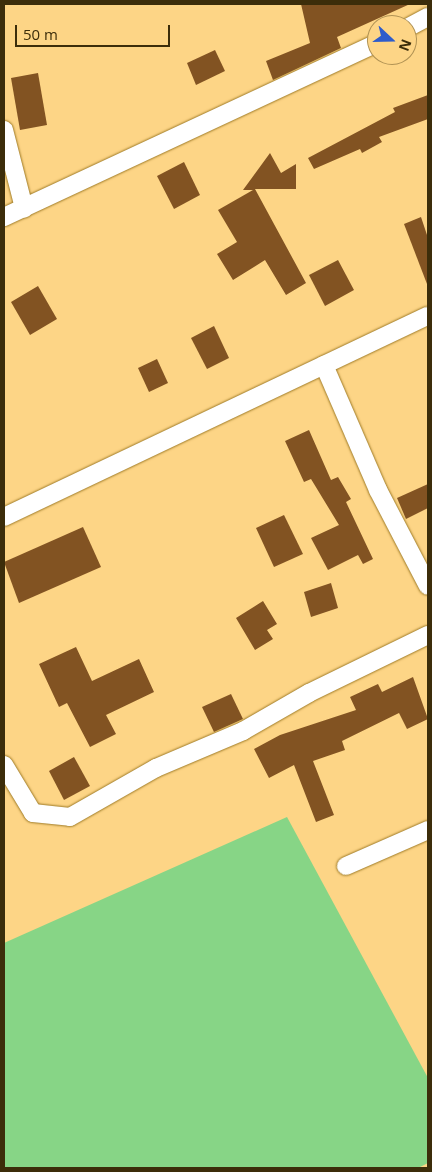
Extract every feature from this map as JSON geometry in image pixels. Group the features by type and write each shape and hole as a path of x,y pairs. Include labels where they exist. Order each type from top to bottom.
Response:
{"street":[{"path":"4,217 367,48"},
{"path":"4,130 24,208"},
{"path":"4,516 428,316"},
{"path":"324,365 378,490 428,586"},
{"path":"4,765 33,814 70,818 156,768 243,731 309,693 428,635"},
{"path":"346,866 428,830"}],"green space":[{"path":"287,817 428,1078 428,1163 418,1168 4,1168 4,943"}],"building":[{"path":"301,4 410,4 386,15 367,15 367,23 337,37 341,48 273,80 266,61 310,43"},
{"path":"215,50 225,71 196,85 187,63"},
{"path":"38,73 47,125 20,130 11,78"},
{"path":"428,95 428,119 379,137 382,142 362,153 360,149 314,169 308,158 395,112 393,108"},
{"path":"270,153 281,173 296,164 296,189 255,189 306,283 286,295 265,260 233,280 217,254 237,242 218,210 253,190 243,190"},
{"path":"184,162 200,195 174,209 157,176"},
{"path":"421,217 428,238 427,284 404,224"},
{"path":"338,260 354,290 325,306 309,275"},
{"path":"38,286 57,319 30,335 11,302"},
{"path":"214,326 229,358 207,369 191,338"},
{"path":"157,359 168,383 149,392 138,368"},
{"path":"309,430 331,480 338,477 351,499 346,502 373,559 363,564 358,555 328,570 311,538 339,525 311,479 304,482 285,441"},
{"path":"428,484 428,508 406,519 397,498"},
{"path":"284,515 303,554 274,567 256,528"},
{"path":"83,527 101,567 19,603 4,562"},
{"path":"331,583 338,608 311,617 304,592"},
{"path":"263,601 277,624 267,630 273,639 255,650 236,618"},
{"path":"76,647 92,681 139,659 154,692 106,715 116,734 90,747 67,703 59,707 39,664"},
{"path":"413,677 428,719 407,729 399,713 342,741 345,750 313,761 334,815 316,822 294,765 269,778 254,749 280,735 356,710 350,697 378,684 382,692"},
{"path":"231,694 243,719 214,732 202,707"},
{"path":"74,757 90,786 64,800 49,771"}]}
